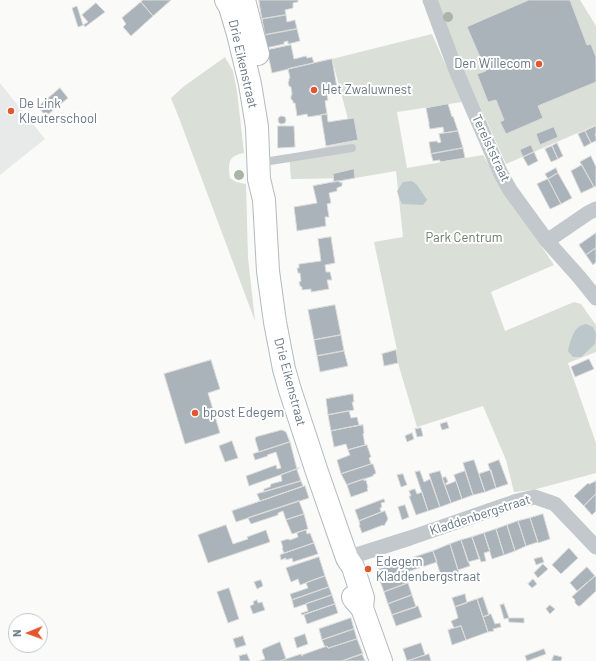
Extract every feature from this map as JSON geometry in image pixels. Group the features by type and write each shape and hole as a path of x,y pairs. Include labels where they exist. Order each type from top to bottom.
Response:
{"street":[{"name":"Drie Eikenstraat","path":"226,0 245,31 265,83 269,117 270,176 264,200"},
{"name":"Drie Eikenstraat","path":"244,0 245,31 250,84 257,127 259,179 264,200 268,271 275,322 284,369 317,472 347,558 353,567 363,598 362,608 381,661"},
{"name":"Terelststraat","path":"430,0 455,68 501,174 510,190 547,241 596,298"},
{"path":"547,241 596,209"},
{"name":"Kladdenbergstraat","path":"347,558 518,501 535,497 555,504 596,547"}],"lane":[{"path":"270,161 352,148"}],"shaded area":[{"name":"De Link Kleuterschool","path":"0,83 45,139 0,175"},
{"path":"412,181 417,185 427,200 423,205 402,204 400,200 397,191 403,182"},
{"path":"586,324 593,327 596,334 595,344 581,357 573,357 568,351 572,337 577,328"}],"green space":[{"path":"437,0 580,0 596,26 596,125 506,164 447,33"},
{"name":"Park Centrum","path":"432,34 462,102 397,112 407,168 483,155 505,192 554,265 491,292 505,331 574,302 581,304 596,325 596,352 568,363 596,443 596,473 533,490 514,492 506,460 483,406 417,427 398,363 397,350 374,242 403,237 396,171 355,178 291,179 289,155 358,140 354,118 348,119 332,59"},
{"path":"225,57 233,71 237,91 244,153 232,158 229,164 229,173 230,178 236,182 246,184 248,258 255,321 171,98 183,87"}],"building":[{"path":"143,0 171,0 153,16 141,2"},
{"path":"259,0 298,0 298,2 293,3 293,8 285,10 286,15 262,19"},
{"name":"Den Willecom","path":"529,0 570,0 587,45 591,44 596,57 596,82 538,106 543,118 506,134 500,122 504,120 496,100 488,102 477,74 486,71 467,27"},
{"path":"141,2 153,16 131,36 123,27 126,24 122,18"},
{"path":"96,3 105,12 85,27 84,25 78,27 72,8 77,6 83,25 88,22 82,15"},
{"path":"286,15 287,22 295,20 297,29 265,35 262,19"},
{"path":"297,29 300,41 288,44 288,41 284,42 284,44 266,48 265,35"},
{"path":"291,45 294,59 306,56 307,58 312,57 314,63 272,73 267,50"},
{"name":"Het Zwaluwnest","path":"332,59 338,94 327,95 328,100 325,101 327,114 308,117 307,114 297,116 295,103 293,103 291,99 292,94 291,87 289,86 288,82 290,78 288,69"},
{"path":"60,88 68,98 46,116 38,107"},
{"path":"448,104 458,131 444,133 443,127 430,129 426,108"},
{"path":"327,114 328,122 354,118 358,140 326,146 321,115"},
{"path":"280,116 284,116 286,120 284,124 280,124 278,122 278,118"},
{"path":"278,126 294,126 295,147 278,148"},
{"path":"596,126 596,141 591,143 585,131"},
{"path":"554,127 558,137 540,145 536,134"},
{"path":"458,131 463,148 431,154 429,142 441,142 439,134"},
{"path":"585,131 591,143 584,147 578,134"},
{"path":"557,143 563,156 558,159 552,146"},
{"path":"531,145 534,152 523,157 520,150"},
{"path":"552,146 558,159 551,162 545,149"},
{"path":"463,148 465,158 440,162 440,160 433,161 431,154"},
{"path":"534,152 538,161 528,166 523,157"},
{"path":"591,156 596,167 596,186 594,187 580,162"},
{"path":"582,165 594,187 581,193 571,171"},
{"path":"556,168 558,173 548,179 545,174"},
{"path":"354,169 355,178 334,182 333,174"},
{"path":"558,173 572,198 561,204 548,179"},
{"path":"548,179 561,204 550,209 537,184"},
{"path":"339,181 340,183 342,182 342,186 337,188 337,191 329,193 331,203 327,204 329,217 325,217 326,226 297,231 294,207 317,203 313,186"},
{"path":"596,233 596,248 586,255 579,245"},
{"path":"331,237 335,263 325,265 326,272 330,272 332,280 327,280 329,289 311,292 311,289 302,290 299,282 301,281 300,273 298,273 297,268 299,268 299,264 321,261 318,239"},
{"path":"596,248 596,262 593,265 586,255"},
{"path":"335,305 341,335 314,340 308,310"},
{"path":"341,335 344,351 317,356 314,340"},
{"path":"396,350 398,363 384,366 382,354"},
{"path":"344,351 348,366 320,372 317,356"},
{"path":"589,359 594,369 575,377 571,367"},
{"name":"bpost Edegem","path":"211,360 220,389 208,393 220,433 185,444 164,374"},
{"path":"353,394 354,402 352,402 354,410 328,415 326,399"},
{"path":"349,411 351,418 357,417 359,425 331,431 328,415"},
{"path":"447,422 449,428 442,430 440,424"},
{"path":"363,425 365,445 348,450 346,444 334,447 331,431"},
{"path":"421,428 423,436 417,437 415,429"},
{"path":"282,430 286,432 290,442 259,452 255,439 256,437"},
{"path":"412,433 414,439 407,442 405,436"},
{"path":"232,441 238,458 225,462 219,446"},
{"path":"290,442 297,469 249,486 246,476 276,465 277,469 281,468 276,452 255,460 253,454"},
{"path":"367,445 371,457 369,458 371,464 341,474 337,460 350,455 348,450"},
{"path":"474,460 485,492 473,495 463,463"},
{"path":"499,460 508,484 496,488 488,464"},
{"path":"373,464 376,473 373,476 347,485 341,474"},
{"path":"299,468 297,470 301,481 263,492 264,489 270,487 271,484 282,481 281,475"},
{"path":"491,470 496,488 485,492 479,474"},
{"path":"420,471 424,482 430,479 440,507 428,511 415,472"},
{"path":"440,471 451,503 440,507 429,474"},
{"path":"465,471 473,495 462,499 454,475"},
{"path":"403,474 407,485 401,487 397,475"},
{"path":"446,477 448,482 446,485 456,481 462,499 451,503 442,478"},
{"path":"364,479 364,481 366,480 368,491 351,497 347,485"},
{"path":"301,481 303,486 260,501 257,494"},
{"path":"596,481 596,494 584,506 574,496 588,483 589,484"},
{"path":"305,486 309,498 236,522 232,511"},
{"path":"415,489 417,494 422,492 428,511 416,515 409,496 411,496 409,491"},
{"path":"596,494 596,511 592,515 584,506"},
{"path":"384,499 385,502 381,503 381,512 359,521 355,510"},
{"path":"299,501 304,514 286,520 283,511 278,513 278,515 251,524 248,518"},
{"path":"405,505 409,517 402,520 398,507"},
{"path":"385,511 388,519 384,526 383,525 362,533 359,521"},
{"path":"304,514 308,529 292,534 286,520"},
{"path":"543,514 550,539 538,543 530,518"},
{"path":"530,518 538,542 526,546 518,521"},
{"path":"518,521 526,546 515,551 507,525"},
{"path":"226,525 233,544 248,539 247,537 266,530 270,542 208,563 198,535"},
{"path":"507,525 515,551 504,555 496,529"},
{"path":"496,529 504,555 492,559 484,533"},
{"path":"306,530 307,534 310,533 314,543 284,553 281,541 298,537 297,533"},
{"path":"484,533 490,551 484,553 486,561 481,562 472,537"},
{"path":"472,537 479,559 468,562 461,540"},
{"path":"461,540 470,566 458,570 450,544"},
{"path":"314,543 318,554 293,562 292,558 281,560 280,555"},
{"path":"450,544 459,573 442,579 433,551"},
{"path":"569,548 578,558 561,574 552,565"},
{"path":"433,551 437,562 404,573 408,583 384,592 376,570"},
{"path":"319,557 325,576 300,585 298,579 291,582 286,568"},
{"path":"542,557 544,562 536,565 534,559"},
{"path":"543,564 548,569 538,578 534,573"},
{"path":"587,567 595,576 577,591 570,583"},
{"path":"325,576 329,587 292,600 290,594 308,588 306,583"},
{"path":"595,576 596,591 580,606 578,606 572,597"},
{"path":"533,579 537,584 532,588 528,584"},
{"path":"261,580 263,586 257,589 254,582"},
{"path":"408,583 412,595 388,604 384,592"},
{"path":"329,587 332,595 294,608 292,600"},
{"path":"229,588 239,619 228,623 217,592"},
{"path":"465,594 467,603 455,607 452,598"},
{"path":"332,595 335,604 302,615 301,613 308,611 306,604"},
{"path":"412,595 416,607 392,615 388,604"},
{"path":"483,597 489,615 483,617 477,599"},
{"path":"477,599 488,632 466,640 461,626 454,628 451,621 458,618 455,607"},
{"path":"257,600 258,603 262,602 265,610 253,614 250,606"},
{"path":"335,604 338,613 307,624 304,615"},
{"path":"504,604 509,618 504,619 500,605"},
{"path":"550,605 555,609 550,614 546,609"},
{"path":"418,606 422,617 396,626 392,615"},
{"path":"491,614 495,624 500,623 501,627 493,629 494,631 488,632 483,617"},
{"path":"351,618 354,629 322,640 319,629"},
{"path":"509,618 524,618 524,623 509,622"},
{"path":"461,626 466,640 452,645 448,630"},
{"path":"354,629 357,639 328,648 327,646 325,647 322,640"},
{"path":"305,634 308,644 297,648 294,638"},
{"path":"243,636 246,645 236,648 233,639"},
{"path":"357,639 363,654 342,661 280,661 301,654 302,656 303,656 302,655 327,646 328,648"},
{"path":"280,642 286,659 280,661 259,661 265,659 262,651 263,649"},
{"path":"421,643 425,655 407,661 403,649"},
{"path":"544,649 546,654 527,661 525,656"},
{"path":"247,654 250,661 240,661 239,656"},
{"path":"362,654 365,661 342,661"},
{"path":"429,654 431,661 407,661"},
{"path":"554,655 562,657 561,661 552,661"}],"place":[{"name":"Den Willecom","path":"539,64"},
{"name":"Het Zwaluwnest","path":"314,90"},
{"name":"De Link Kleuterschool","path":"11,111"},
{"name":"bpost Edegem","path":"195,413"},
{"name":"Edegem Kladdenbergstraat","path":"368,569"}]}
